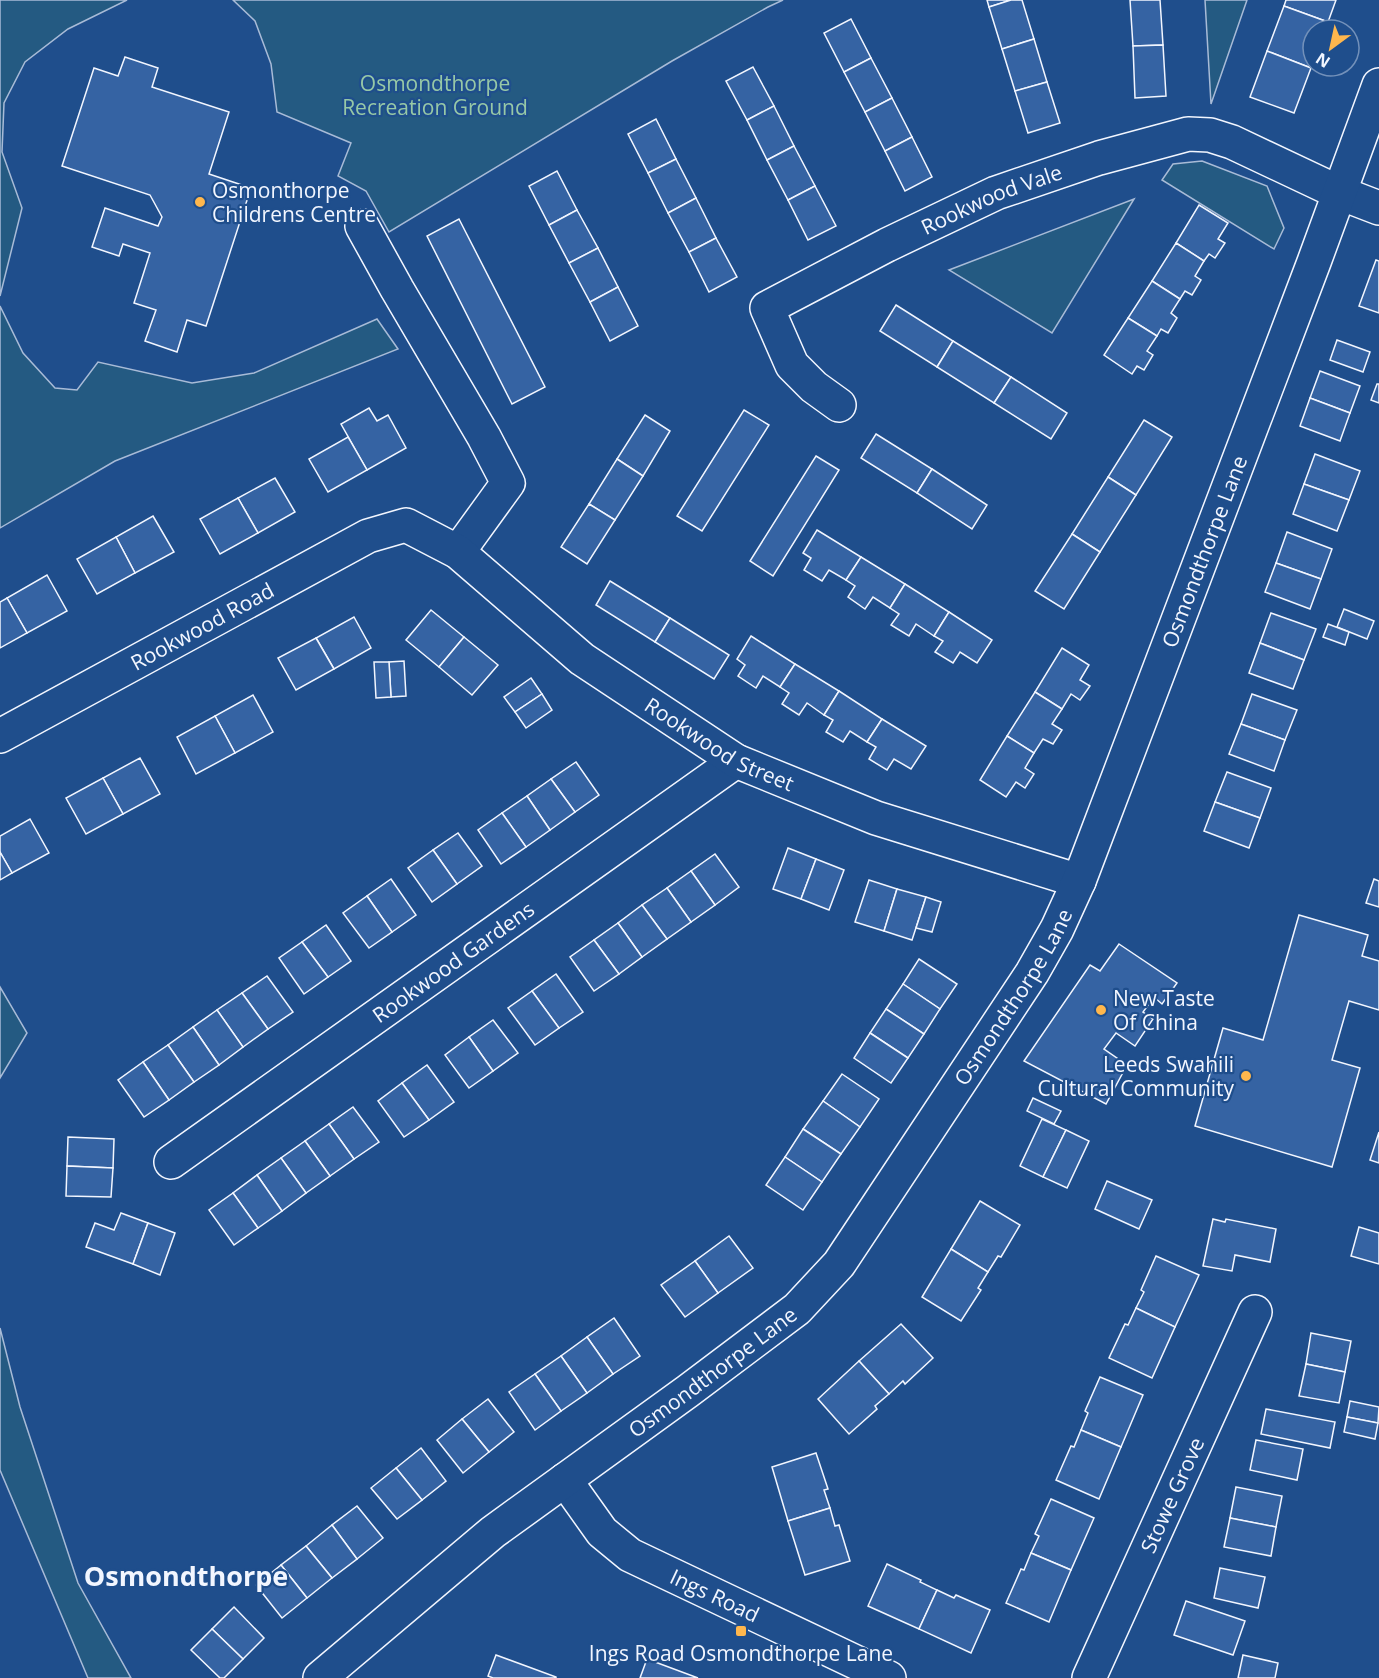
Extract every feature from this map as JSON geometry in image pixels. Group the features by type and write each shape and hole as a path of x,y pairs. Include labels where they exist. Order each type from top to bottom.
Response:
{"street":[{"name":"Osmondthorpe Lane","path":"320,1678 493,1532 797,1309 839,1264 1032,974 1058,929 1079,881 1379,85"},
{"name":"Rookwood Vale","path":"839,405 813,387 792,365 767,308 887,245 996,193 1099,158 1166,139 1200,134 1232,141 1340,193"},
{"path":"1340,193 1379,208"},
{"path":"363,226 397,290 484,437 508,483 458,552"},
{"name":"Rookwood Street","path":"406,525 458,552 582,659 736,761 876,818 1079,881"},
{"name":"Rookwood Road","path":"0,736 368,536 406,525"},
{"name":"Rookwood Gardens","path":"171,1162 736,761"},
{"name":"Stowe Grove","path":"1089,1678 1256,1311"},
{"name":"Ings Road","path":"566,1480 602,1533 630,1555 889,1678"}],"green space":[{"path":"0,0 127,0 68,29 25,62 4,103 2,152 22,208 0,296"},
{"name":"Osmondthorpe Recreation Ground","path":"233,0 783,0 672,61 389,232 366,191 338,176 351,143 277,112 271,64 255,21"},
{"path":"1205,0 1247,0 1211,104"},
{"path":"1202,161 1267,186 1284,228 1274,249 1162,180 1173,164"},
{"path":"1134,199 1052,333 949,270"},
{"path":"0,306 23,353 55,388 77,390 98,362 192,383 254,373 377,319 398,349 115,461 0,528"},
{"path":"0,987 27,1033 0,1078"},
{"path":"0,1328 20,1407 78,1583 131,1678 88,1678 0,1470"}],"building":[{"path":"987,0 1011,0 989,7"},
{"path":"1011,0 1022,0 1034,39 1002,49 989,7"},
{"path":"1130,0 1160,0 1163,45 1133,46"},
{"path":"1286,0 1336,0 1329,18 1317,18 1284,6"},
{"path":"1284,6 1317,18 1301,18 1301,64 1267,51"},
{"path":"851,19 871,58 844,72 824,33"},
{"path":"1034,39 1047,82 1015,91 1002,49"},
{"path":"1163,45 1166,96 1135,98 1133,46"},
{"path":"1267,51 1301,64 1301,78 1307,78 1294,113 1250,97"},
{"name":"Osmonthorpe Childrens Centre","path":"125,57 158,68 152,87 229,112 209,174 251,188 206,326 187,320 177,352 145,341 156,310 134,303 150,253 123,244 119,256 92,247 105,208 158,226 162,217 150,195 62,166 94,68 118,76"},
{"path":"871,58 892,98 865,112 844,72"},
{"path":"753,67 774,106 747,120 726,81"},
{"path":"1047,82 1060,123 1028,133 1015,91"},
{"path":"892,98 912,137 885,151 865,112"},
{"path":"774,106 794,146 767,160 747,120"},
{"path":"656,119 676,159 648,173 628,134"},
{"path":"912,137 932,177 905,191 885,151"},
{"path":"794,146 815,186 788,200 767,160"},
{"path":"676,159 696,198 668,213 648,173"},
{"path":"557,171 577,210 549,225 529,186"},
{"path":"815,186 836,226 808,240 788,200"},
{"path":"696,198 716,238 689,252 668,213"},
{"path":"1199,205 1228,223 1218,239 1225,243 1215,258 1209,254 1204,261 1176,243"},
{"path":"577,210 598,248 569,263 549,225"},
{"path":"459,219 545,387 512,404 427,236"},
{"path":"716,238 737,277 709,292 689,252"},
{"path":"1176,243 1204,261 1195,276 1201,280 1192,295 1185,291 1180,299 1152,281"},
{"path":"598,248 618,287 590,302 569,263"},
{"path":"1376,260 1379,261 1379,313 1359,306"},
{"path":"1152,281 1180,299 1171,313 1177,318 1168,333 1161,329 1157,336 1128,318"},
{"path":"618,287 638,326 610,341 590,302"},
{"path":"896,305 953,341 937,367 880,331"},
{"path":"1128,318 1157,336 1147,351 1153,355 1144,370 1137,366 1132,374 1104,355"},
{"path":"1337,340 1370,352 1363,372 1330,360"},
{"path":"953,341 1011,377 994,403 937,367"},
{"path":"1320,371 1360,386 1350,413 1310,398"},
{"path":"1011,377 1067,413 1051,439 994,403"},
{"path":"1379,384 1379,403 1371,400"},
{"path":"1310,398 1350,413 1340,441 1300,426"},
{"path":"369,408 377,421 388,415 406,448 367,470 341,424"},
{"path":"744,410 769,425 702,531 677,516"},
{"path":"645,415 670,431 643,476 617,459"},
{"path":"1144,420 1172,437 1136,495 1108,477"},
{"path":"876,434 932,469 917,493 861,458"},
{"path":"348,437 367,470 328,492 309,459"},
{"path":"1315,454 1360,471 1349,500 1304,484"},
{"path":"816,456 839,470 773,576 750,561"},
{"path":"617,459 643,476 615,520 589,504"},
{"path":"932,469 987,505 972,529 917,493"},
{"path":"1108,477 1136,495 1100,552 1072,534"},
{"path":"275,478 295,512 258,533 238,498"},
{"path":"1304,484 1349,500 1337,531 1293,514"},
{"path":"238,498 258,533 220,554 200,519"},
{"path":"589,504 615,520 587,564 561,547"},
{"path":"153,516 174,552 135,573 116,537"},
{"path":"817,530 861,557 846,580 829,570 822,581 804,570 811,558 803,553"},
{"path":"1287,532 1332,549 1321,579 1276,563"},
{"path":"1072,534 1100,552 1064,609 1035,591"},
{"path":"116,537 135,573 97,594 77,559"},
{"path":"861,557 905,584 890,608 873,597 865,609 848,597 855,586 846,580"},
{"path":"1276,563 1321,579 1310,609 1265,592"},
{"path":"47,575 67,611 27,633 7,598"},
{"path":"610,581 670,618 655,642 596,605"},
{"path":"905,584 949,612 934,636 916,624 909,636 891,625 899,614 890,608"},
{"path":"7,598 27,633 0,648 0,602"},
{"path":"1344,609 1374,621 1367,639 1337,627"},
{"path":"431,610 464,637 439,667 406,640"},
{"path":"949,612 992,640 977,663 960,652 953,663 935,652 943,641 934,636"},
{"path":"1271,613 1316,629 1304,660 1260,643"},
{"path":"354,617 371,648 334,669 316,638"},
{"path":"670,618 729,655 714,679 655,642"},
{"path":"1328,624 1349,632 1345,645 1323,637"},
{"path":"751,636 795,664 780,687 763,676 756,688 738,676 745,665 737,659"},
{"path":"464,637 498,665 472,695 439,667"},
{"path":"316,638 334,669 296,690 278,658"},
{"path":"1260,643 1304,660 1293,689 1249,673"},
{"path":"1062,648 1089,665 1080,680 1090,686 1080,700 1071,694 1062,709 1035,692"},
{"path":"404,661 406,696 391,697 389,662"},
{"path":"374,662 389,662 391,697 376,698"},
{"path":"795,664 839,691 824,715 807,703 799,715 782,704 789,693 780,687"},
{"path":"531,678 542,694 515,712 504,697"},
{"path":"839,691 882,719 867,742 850,731 843,742 826,732 833,720 824,715"},
{"path":"1035,692 1062,709 1052,724 1062,730 1053,744 1043,739 1034,753 1007,736"},
{"path":"542,694 552,710 526,728 515,712"},
{"path":"1252,694 1297,710 1285,740 1241,724"},
{"path":"253,695 273,732 235,753 215,716"},
{"path":"215,716 235,753 196,774 177,737"},
{"path":"882,719 926,746 911,769 894,759 887,770 869,759 876,747 867,742"},
{"path":"1241,724 1285,740 1274,771 1229,754"},
{"path":"1007,736 1034,753 1025,768 1034,774 1025,788 1016,782 1006,797 980,780"},
{"path":"140,758 160,794 123,814 103,778"},
{"path":"576,762 599,795 575,812 551,779"},
{"path":"1227,772 1271,788 1260,818 1215,802"},
{"path":"103,778 123,814 86,834 66,798"},
{"path":"551,779 575,812 550,830 527,796"},
{"path":"527,796 550,830 526,847 502,813"},
{"path":"1215,802 1260,818 1249,848 1204,831"},
{"path":"502,813 526,847 501,864 478,830"},
{"path":"30,819 49,853 12,873 0,852 0,836"},
{"path":"458,833 482,866 457,884 433,850"},
{"path":"788,848 816,859 801,899 773,889"},
{"path":"433,850 457,884 432,902 408,868"},
{"path":"0,852 12,873 0,880"},
{"path":"715,854 739,887 715,905 691,871"},
{"path":"816,859 844,870 829,910 801,899"},
{"path":"691,871 715,905 691,922 667,888"},
{"path":"391,879 416,915 392,932 367,896"},
{"path":"1374,879 1379,881 1379,907 1366,903"},
{"path":"869,880 897,889 884,931 855,922"},
{"path":"667,888 691,922 667,939 642,905"},
{"path":"897,889 926,897 912,940 884,931"},
{"path":"367,896 392,932 369,948 343,913"},
{"path":"926,897 941,902 932,932 916,928"},
{"path":"642,905 667,939 642,957 618,923"},
{"path":"1299,915 1368,935 1362,956 1379,961 1379,1010 1349,1001 1332,1060 1360,1068 1332,1167 1195,1126 1223,1028 1263,1040"},
{"path":"618,923 642,957 619,974 594,940"},
{"path":"326,925 351,961 328,977 302,942"},
{"path":"594,940 619,974 594,991 570,957"},
{"path":"302,942 328,977 304,994 279,958"},
{"path":"1119,944 1177,983 1162,1004 1154,997 1143,1012 1153,1019 1135,1046 1116,1033 1104,1049 1127,1065 1106,1104 1024,1061 1090,965 1100,971"},
{"path":"919,959 957,984 940,1009 903,984"},
{"path":"556,974 583,1012 559,1028 532,991"},
{"path":"267,976 293,1012 268,1029 242,993"},
{"path":"903,984 940,1009 924,1034 886,1009"},
{"path":"532,991 559,1028 535,1045 508,1008"},
{"path":"242,993 268,1029 243,1047 217,1010"},
{"path":"886,1009 924,1034 908,1058 870,1033"},
{"path":"217,1010 243,1047 219,1065 193,1027"},
{"path":"493,1020 518,1053 493,1071 469,1037"},
{"path":"193,1027 219,1065 194,1082 168,1045"},
{"path":"870,1033 908,1058 891,1083 854,1058"},
{"path":"469,1037 493,1071 469,1088 445,1055"},
{"path":"168,1045 194,1082 169,1100 143,1062"},
{"path":"143,1062 169,1100 144,1117 118,1080"},
{"path":"427,1065 454,1102 429,1120 402,1083"},
{"path":"842,1074 879,1099 860,1127 823,1101"},
{"path":"402,1083 429,1120 404,1137 378,1101"},
{"path":"1033,1098 1061,1111 1054,1124 1027,1111"},
{"path":"823,1101 860,1127 841,1154 803,1129"},
{"path":"353,1107 379,1142 354,1159 329,1124"},
{"path":"1042,1119 1066,1130 1043,1177 1020,1166"},
{"path":"329,1124 354,1159 330,1176 305,1141"},
{"path":"803,1129 841,1154 822,1182 785,1157"},
{"path":"1066,1130 1089,1141 1067,1188 1043,1177"},
{"path":"1379,1132 1379,1163 1370,1160"},
{"path":"68,1137 114,1139 113,1168 67,1166"},
{"path":"305,1141 330,1176 306,1193 281,1158"},
{"path":"785,1157 822,1182 803,1210 766,1185"},
{"path":"281,1158 306,1193 282,1211 257,1175"},
{"path":"67,1166 113,1168 111,1197 66,1196"},
{"path":"257,1175 282,1211 258,1228 233,1193"},
{"path":"1107,1181 1152,1200 1139,1229 1095,1209"},
{"path":"233,1193 258,1228 234,1245 209,1210"},
{"path":"980,1201 1020,1225 1001,1257 998,1256 988,1272 951,1249"},
{"path":"121,1213 148,1223 133,1264 86,1247 95,1223 114,1230"},
{"path":"1213,1219 1225,1222 1226,1219 1276,1229 1270,1262 1235,1255 1232,1271 1203,1266"},
{"path":"148,1223 175,1233 160,1275 133,1264"},
{"path":"1359,1227 1379,1233 1379,1264 1351,1256"},
{"path":"729,1236 753,1268 718,1293 695,1261"},
{"path":"951,1249 988,1272 978,1288 981,1290 961,1321 922,1297"},
{"path":"1156,1256 1199,1275 1175,1327 1136,1308"},
{"path":"695,1261 718,1293 685,1317 661,1285"},
{"path":"1136,1308 1175,1327 1152,1378 1109,1358 1125,1324 1128,1325"},
{"path":"614,1318 640,1356 613,1374 587,1337"},
{"path":"901,1324 933,1358 905,1384 903,1381 889,1394 859,1361"},
{"path":"1311,1333 1351,1341 1345,1372 1306,1364"},
{"path":"587,1337 613,1374 587,1393 561,1356"},
{"path":"561,1356 587,1393 561,1411 535,1374"},
{"path":"859,1361 889,1394 875,1406 877,1409 849,1434 818,1399"},
{"path":"1306,1364 1345,1372 1339,1403 1299,1396"},
{"path":"535,1374 561,1411 535,1430 509,1392"},
{"path":"1100,1377 1143,1395 1121,1447 1081,1430 1088,1413 1085,1411"},
{"path":"488,1399 514,1432 489,1452 462,1419"},
{"path":"1350,1401 1379,1407 1378,1423 1347,1417"},
{"path":"1266,1409 1335,1422 1330,1448 1261,1434"},
{"path":"1347,1417 1378,1423 1375,1439 1344,1432"},
{"path":"462,1419 489,1452 463,1473 437,1440"},
{"path":"1081,1430 1121,1447 1099,1499 1056,1480"},
{"path":"1256,1440 1303,1449 1297,1480 1250,1470"},
{"path":"421,1448 446,1481 422,1500 396,1468"},
{"path":"816,1453 828,1489 824,1490 830,1508 788,1521 772,1467"},
{"path":"396,1468 422,1500 397,1519 371,1488"},
{"path":"1236,1487 1282,1496 1276,1527 1230,1518"},
{"path":"1051,1499 1094,1518 1071,1570 1031,1553 1039,1536 1035,1534"},
{"path":"357,1506 383,1538 357,1559 332,1525"},
{"path":"830,1508 835,1526 839,1525 850,1561 805,1575 788,1521"},
{"path":"1230,1518 1276,1527 1271,1556 1224,1547"},
{"path":"332,1525 357,1559 332,1578 306,1546"},
{"path":"306,1546 332,1578 307,1598 281,1565"},
{"path":"1031,1553 1071,1570 1049,1622 1006,1603"},
{"path":"887,1564 937,1590 919,1629 868,1606"},
{"path":"281,1565 307,1598 282,1618 256,1585"},
{"path":"1220,1568 1265,1577 1258,1608 1214,1598"},
{"path":"937,1590 954,1598 956,1595 990,1610 971,1653 919,1629"},
{"path":"1186,1601 1245,1621 1233,1655 1174,1635"},
{"path":"234,1607 264,1638 243,1659 212,1629"},
{"path":"212,1629 243,1659 224,1678 220,1678 191,1650"},
{"path":"496,1655 556,1678 493,1678 488,1676"},
{"path":"1243,1655 1278,1663 1275,1678 1238,1678"},
{"path":"647,1659 698,1678 640,1678"}],"place":[{"name":"Osmonthorpe Childrens Centre","path":"200,202"},
{"name":"New Taste Of China","path":"1101,1010"},
{"name":"Leeds Swahili Cultural Community","path":"1246,1076"},
{"name":"Ings Road Osmondthorpe Lane","path":"741,1631"}],"district":[{"name":"Osmondthorpe","path":"186,1575"}]}
